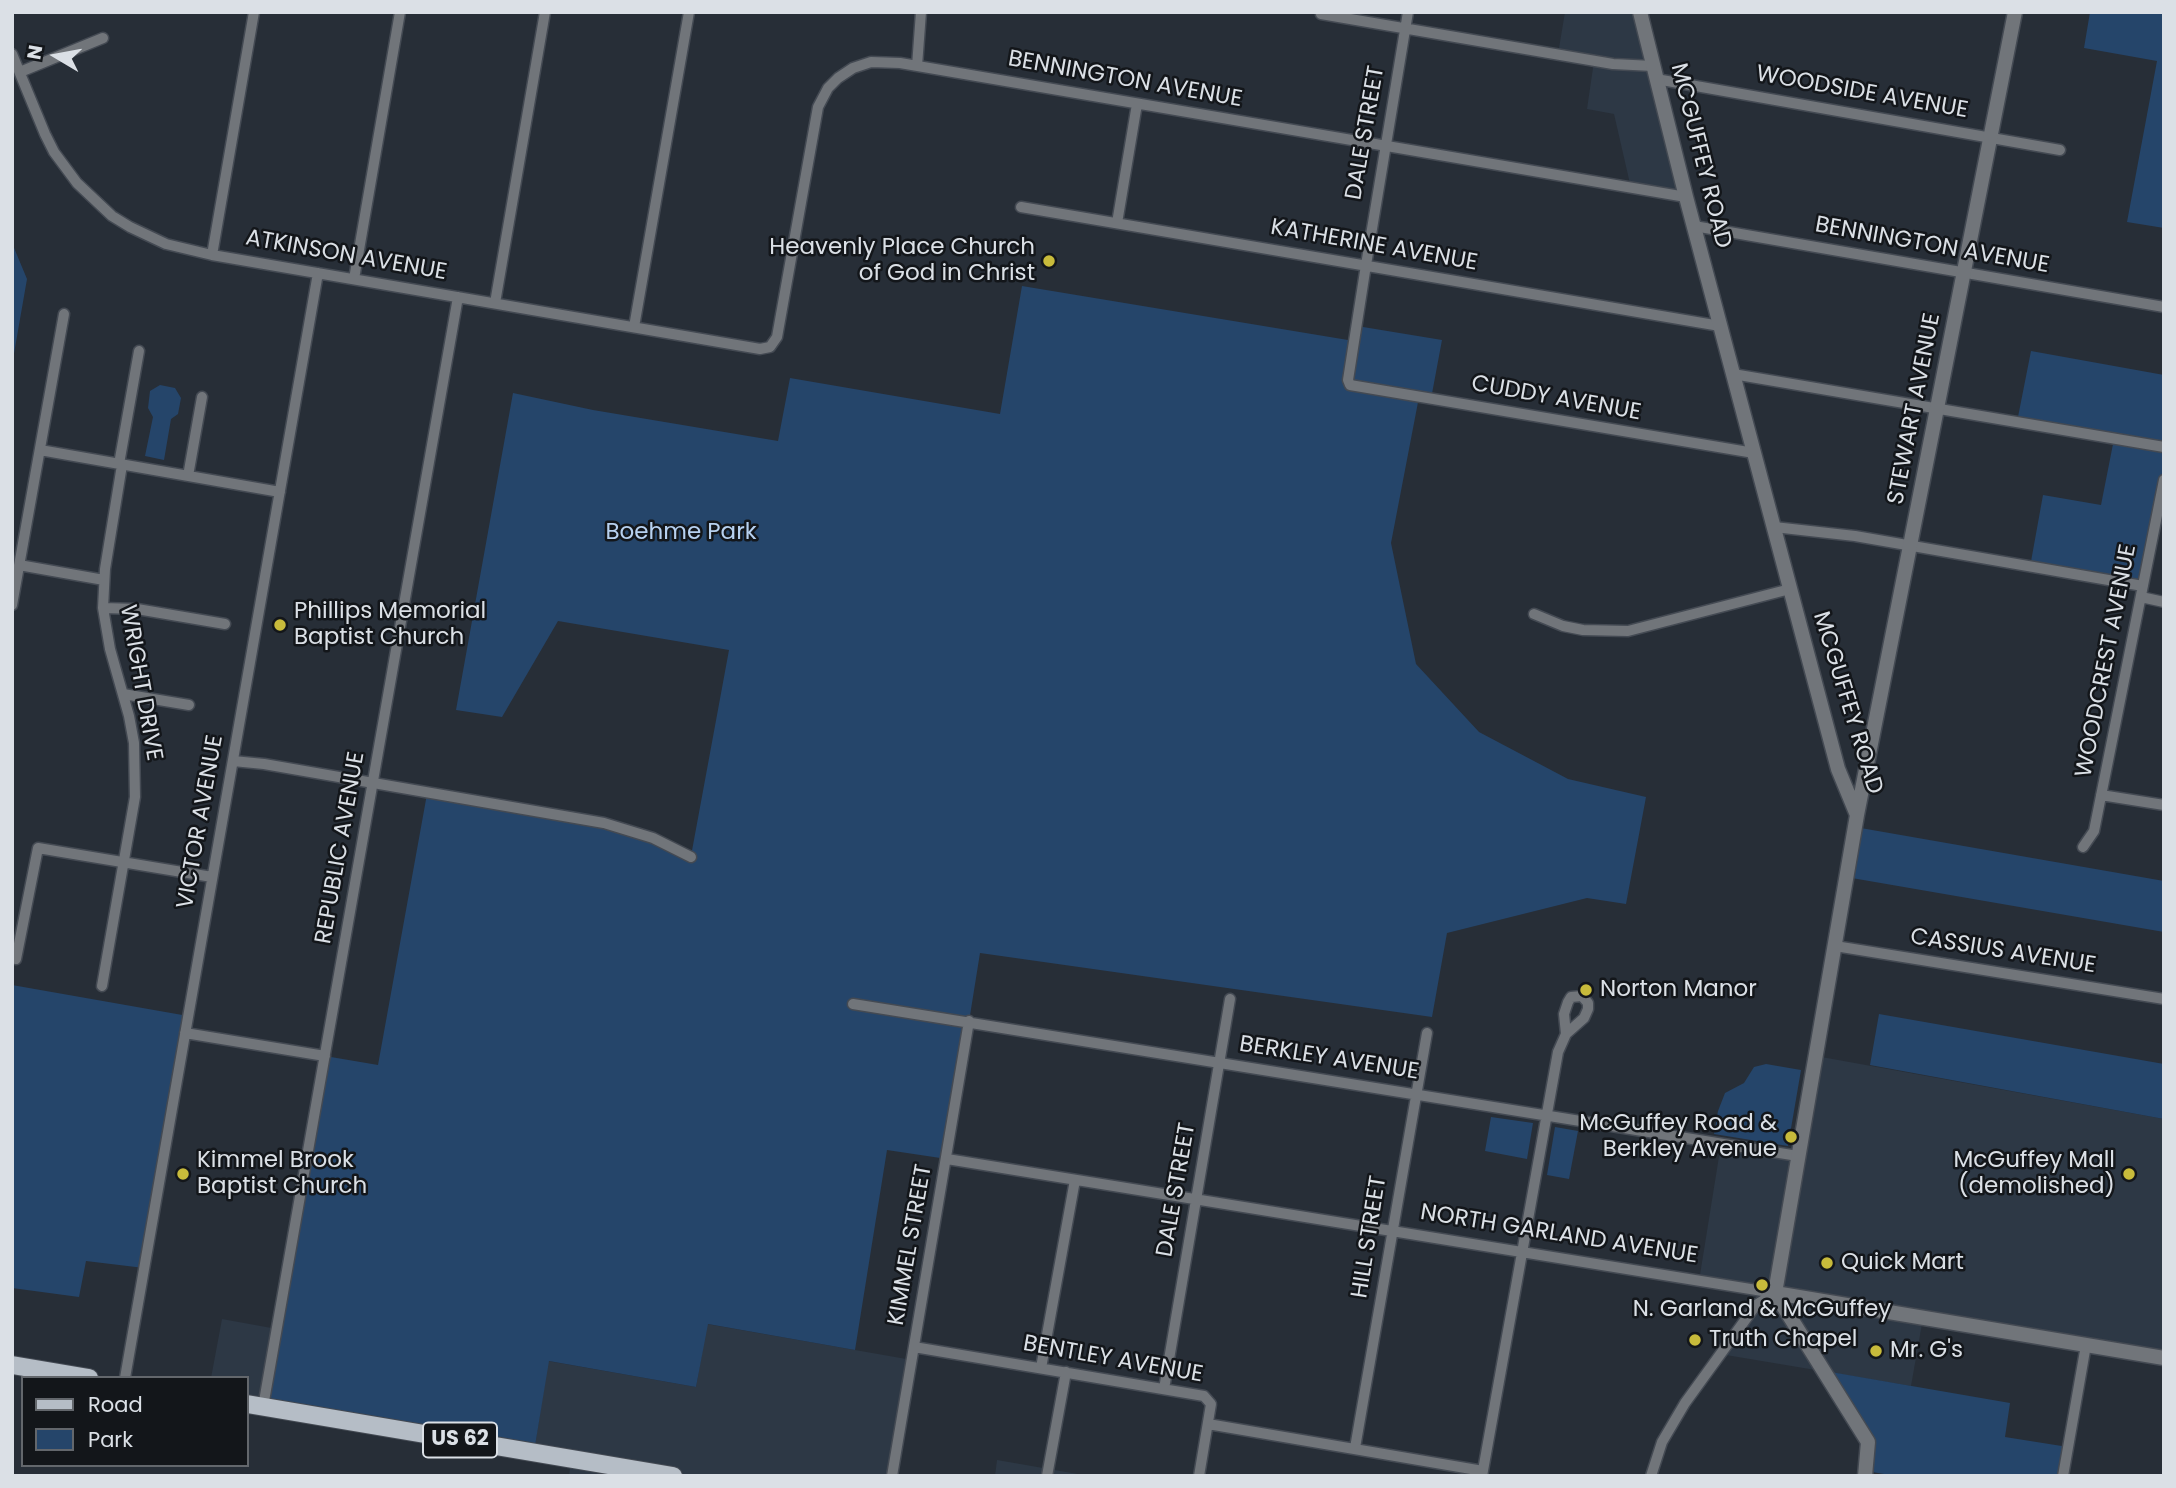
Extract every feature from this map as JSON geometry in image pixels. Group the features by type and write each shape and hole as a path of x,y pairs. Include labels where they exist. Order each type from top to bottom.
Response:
{"main road":[{"path":"12,1365 77,1376"},
{"name":"US 62","path":"255,1406 673,1476"}],"street":[{"path":"212,255 254,12"},
{"path":"354,279 400,12"},
{"path":"495,303 545,12"},
{"path":"634,327 689,12"},
{"path":"918,66 921,12"},
{"name":"DALE STREET","path":"1350,385 1348,380 1408,12"},
{"name":"MCGUFFEY ROAD","path":"1640,12 1686,197 1838,769 1857,815 1775,1293"},
{"name":"STEWART AVENUE","path":"1857,815 2015,12"},
{"name":"WOODSIDE AVENUE","path":"1321,14 1613,64 2060,150"},
{"path":"20,72 103,38"},
{"name":"ATKINSON AVENUE","path":"12,54 54,152 77,183 112,216 149,237 186,250 318,274 760,349 770,347"},
{"name":"BENNINGTON AVENUE","path":"770,347 777,337 814,119 824,94 838,78 864,64 882,61 1686,197"},
{"path":"1117,223 1137,104"},
{"name":"KATHERINE AVENUE","path":"1021,207 1720,326"},
{"name":"BENNINGTON AVENUE","path":"1694,226 2164,307"},
{"name":"VICTOR AVENUE","path":"125,1376 318,274"},
{"name":"REPUBLIC AVENUE","path":"255,1406 326,1056 458,297"},
{"path":"12,605 64,314"},
{"name":"WRIGHT DRIVE","path":"102,986 135,797 134,743 110,649 103,608 104,580 120,464 139,351"},
{"path":"1733,374 2164,447"},
{"name":"CUDDY AVENUE","path":"1350,385 1754,453"},
{"path":"188,477 202,397"},
{"path":"40,450 280,492"},
{"name":"WOODCREST AVENUE","path":"2084,847 2094,831 2142,592 2158,540 2164,480"},
{"path":"1774,527 1855,536 2142,592 2164,602"},
{"path":"19,565 104,580"},
{"path":"1534,614 1563,626 1583,630 1628,631 1790,589"},
{"path":"103,608 137,609 225,624"},
{"path":"123,694 189,705"},
{"path":"233,761 264,764 604,823 653,838 691,857"},
{"path":"2101,795 2164,805"},
{"path":"16,959 38,848 212,877"},
{"name":"CASSIUS AVENUE","path":"1835,946 2164,999"},
{"name":"DALE STREET","path":"1164,1389 1230,999"},
{"name":"BERKLEY AVENUE","path":"853,1004 1798,1156"},
{"name":"KIMMEL STREET","path":"892,1476 969,1021"},
{"path":"185,1033 326,1056"},
{"name":"HILL STREET","path":"1354,1448 1427,1033"},
{"path":"1199,1476 1208,1424 1483,1473 1558,1052 1566,1034"},
{"name":"NORTH GARLAND AVENUE","path":"947,1159 2164,1358"},
{"path":"1041,1368 1075,1180"},
{"path":"1650,1476 1662,1442 1685,1403 1756,1305 1775,1293 1868,1442 1865,1476"},
{"path":"2063,1476 2086,1345"},
{"name":"BENTLEY AVENUE","path":"914,1347 1206,1397 1211,1404 1208,1424"},
{"path":"1047,1476 1066,1372"}],"shaded area":[{"path":"1565,12 1640,12 1686,197 1631,188 1614,114 1587,109 1594,61 1558,54"},
{"path":"1816,1056 2164,1119 2164,1358 1923,1318 1911,1386 1720,1354 1756,1305 1774,1293 1699,1281 1721,1144 1798,1156"},
{"path":"222,1319 277,1329 263,1407 248,1404 248,1376 211,1376"},
{"path":"707,1324 912,1360 892,1476 569,1476 571,1459 534,1452 548,1361 696,1387"},
{"path":"997,1460 1089,1476 995,1476"}],"green space":[{"path":"2090,12 2164,12 2164,228 2127,222 2157,61 2084,48"},
{"path":"12,243 27,279 12,365"},
{"name":"Boehme Park","path":"1022,286 1354,341 1357,326 1442,340 1431,399 1419,397 1391,543 1416,664 1479,732 1568,779 1646,797 1626,904 1587,898 1447,933 1432,1017 980,953 947,1159 887,1150 855,1350 708,1324 696,1387 549,1361 534,1452 263,1407 325,1056 378,1065 427,794 604,823 691,856 729,650 558,621 502,717 456,710 513,393 593,410 778,441 790,378 1000,414"},
{"path":"2031,351 2164,375 2164,480 2143,586 2030,567 2043,495 2101,505 2114,439 2017,422"},
{"path":"160,385 175,388 181,398 178,414 171,419 164,460 145,456 153,417 148,408 150,391"},
{"path":"1855,827 2164,881 2164,932 1846,877"},
{"path":"12,985 188,1016 144,1268 86,1261 79,1297 12,1288"},
{"path":"1879,1014 2164,1064 2164,1119 1870,1065"},
{"path":"1766,1064 1801,1070 1788,1146 1714,1134 1725,1093 1744,1083 1754,1067"},
{"path":"1491,1117 1533,1123 1527,1159 1485,1151"},
{"path":"1555,1127 1578,1131 1569,1179 1547,1175"},
{"path":"1825,1371 2010,1403 2005,1437 2068,1447 2063,1476 1896,1476 1866,1471 1869,1447"}],"place":[{"name":"Heavenly Place Church of God in Christ","path":"1049,261"},
{"name":"Phillips Memorial Baptist Church","path":"280,625"},
{"name":"Norton Manor","path":"1586,990"},
{"name":"McGuffey Road & Berkley Avenue","path":"1791,1137"},
{"name":"Kimmel Brook Baptist Church","path":"183,1174"},
{"name":"McGuffey Mall (demolished)","path":"2129,1174"},
{"name":"Quick Mart","path":"1827,1263"},
{"name":"N. Garland & McGuffey","path":"1762,1285"},
{"name":"Truth Chapel","path":"1695,1340"},
{"name":"Mr. G's","path":"1876,1351"}]}
